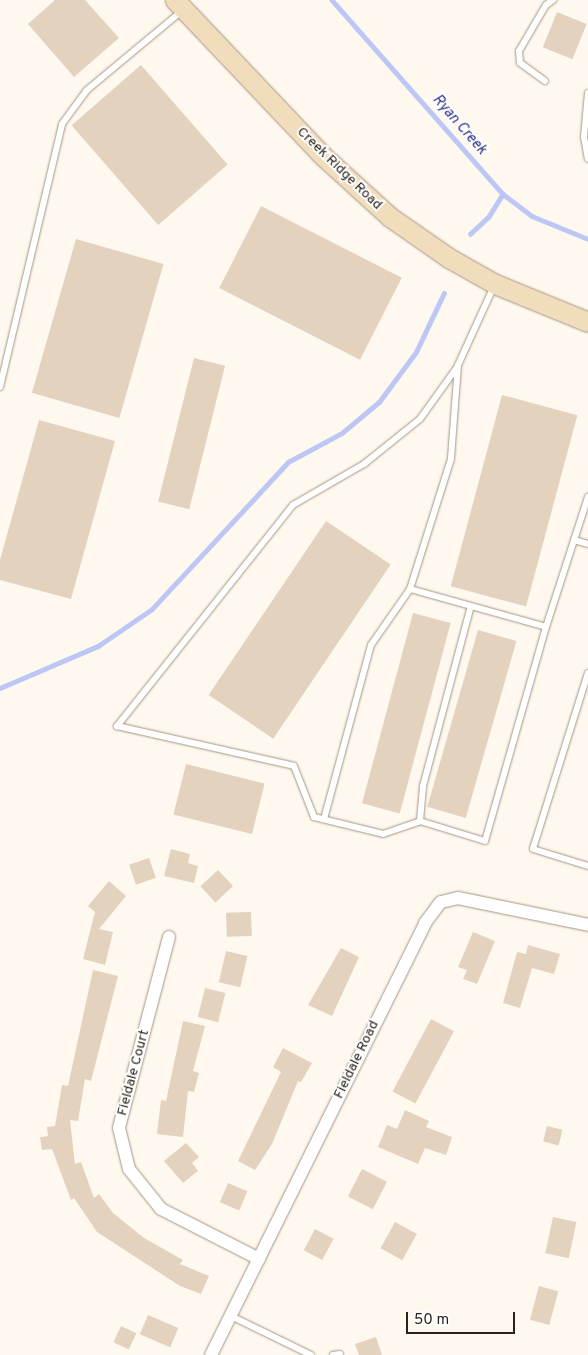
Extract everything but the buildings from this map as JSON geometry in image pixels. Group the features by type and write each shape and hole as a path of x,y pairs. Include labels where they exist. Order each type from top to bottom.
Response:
{"main road":[{"name":"Creek Ridge Road","path":"179,5 356,190 421,239 496,284 588,322"}],"street":[{"name":"Fieldale Road","path":"211,1355 425,924 441,902 458,898 588,925"},
{"name":"Fieldale Court","path":"170,937 119,1128 129,1169 161,1209 259,1258"}],"lane":[{"path":"544,81 520,63 519,51 546,5 553,0"},
{"path":"0,388 64,119 88,90 179,5"},
{"path":"588,93 584,137 588,159"},
{"path":"496,284 458,366 420,419 364,464 293,505 117,726 294,766 314,817 383,834 420,821 485,841 546,627 588,497"},
{"path":"324,819 371,645 410,589 451,459 458,366"},
{"path":"574,540 588,544"},
{"path":"410,589 546,627"},
{"path":"420,821 423,786 471,606"},
{"path":"588,673 533,850 588,866"},
{"path":"231,1316 311,1355"}],"waterway":[{"name":"Ryan Creek","path":"332,0 503,194 532,216 588,239"},
{"path":"470,234 489,216 503,194"},
{"path":"0,688 98,646 152,609 288,462 342,433 379,402 416,352 444,293"}]}
